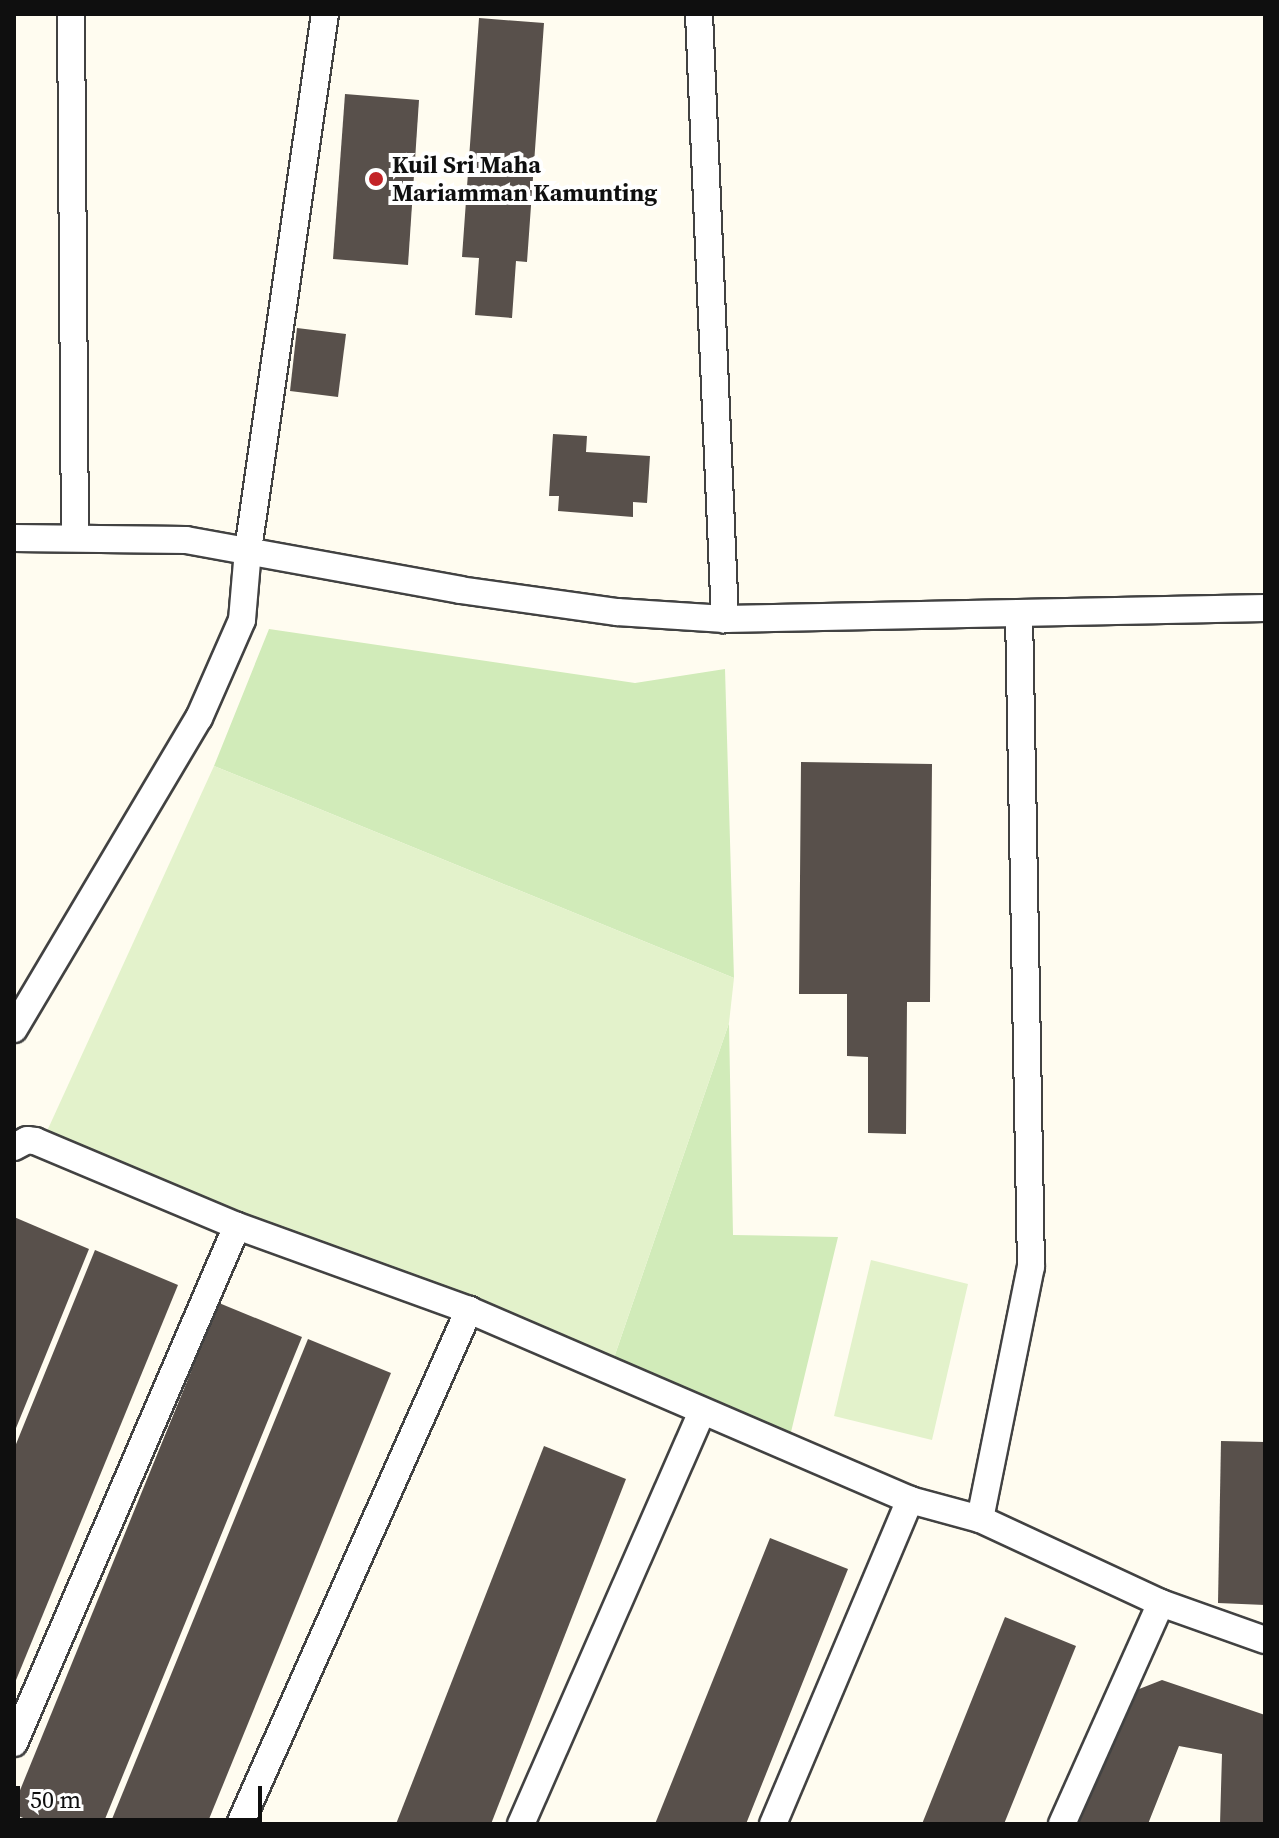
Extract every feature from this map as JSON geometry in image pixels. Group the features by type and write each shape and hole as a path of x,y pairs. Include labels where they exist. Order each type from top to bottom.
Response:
{"street":[{"path":"71,14 75,537"},
{"path":"14,1029 199,718 230,654 242,620 248,550 325,14"},
{"path":"699,14 725,619"},
{"path":"14,538 186,540 460,590 617,612 725,619 1265,608"},
{"path":"980,1519 1031,1267 1019,615"},
{"path":"14,1147 27,1140 35,1141 237,1226 469,1310 910,1500 980,1519 1161,1603 1265,1640"},
{"path":"14,1743 237,1226"},
{"path":"240,1824 469,1310"},
{"path":"521,1824 702,1412"},
{"path":"773,1824 910,1500"},
{"path":"1062,1824 1161,1603"}],"green space":[{"path":"269,629 635,683 725,669 734,978 214,766"},
{"path":"214,766 734,978 729,1023 606,1381 42,1142"},
{"path":"729,1023 733,1235 838,1237 785,1457 606,1381"},
{"path":"871,1260 968,1284 932,1440 834,1416"}],"building":[{"path":"479,18 544,23 527,262 516,261 512,318 475,315 479,258 462,257"},
{"name":"Kuil Sri Maha Mariamman Kamunting","path":"345,94 419,100 408,265 333,259"},
{"path":"297,328 346,334 338,397 290,391"},
{"path":"553,434 587,436 586,452 650,456 647,503 633,502 633,517 558,511 559,496 549,496"},
{"path":"801,762 932,764 930,1002 907,1002 906,1134 868,1133 868,1057 847,1056 847,994 799,994"},
{"path":"14,1217 89,1249 14,1433"},
{"path":"95,1250 178,1285 14,1685 14,1449"},
{"path":"219,1303 302,1337 103,1824 37,1824 14,1814 14,1805"},
{"path":"308,1339 391,1373 207,1824 110,1824"},
{"path":"1221,1441 1265,1442 1265,1605 1218,1603"},
{"path":"544,1446 626,1479 491,1824 396,1824"},
{"path":"770,1538 848,1569 746,1824 655,1824"},
{"path":"1005,1617 1076,1646 1004,1824 922,1824"},
{"path":"1162,1680 1265,1715 1265,1824 1220,1824 1222,1754 1179,1746 1148,1824 1076,1824 1129,1693"}],"place":[{"name":"Kuil Sri Maha Mariamman Kamunting","path":"376,179"}]}
